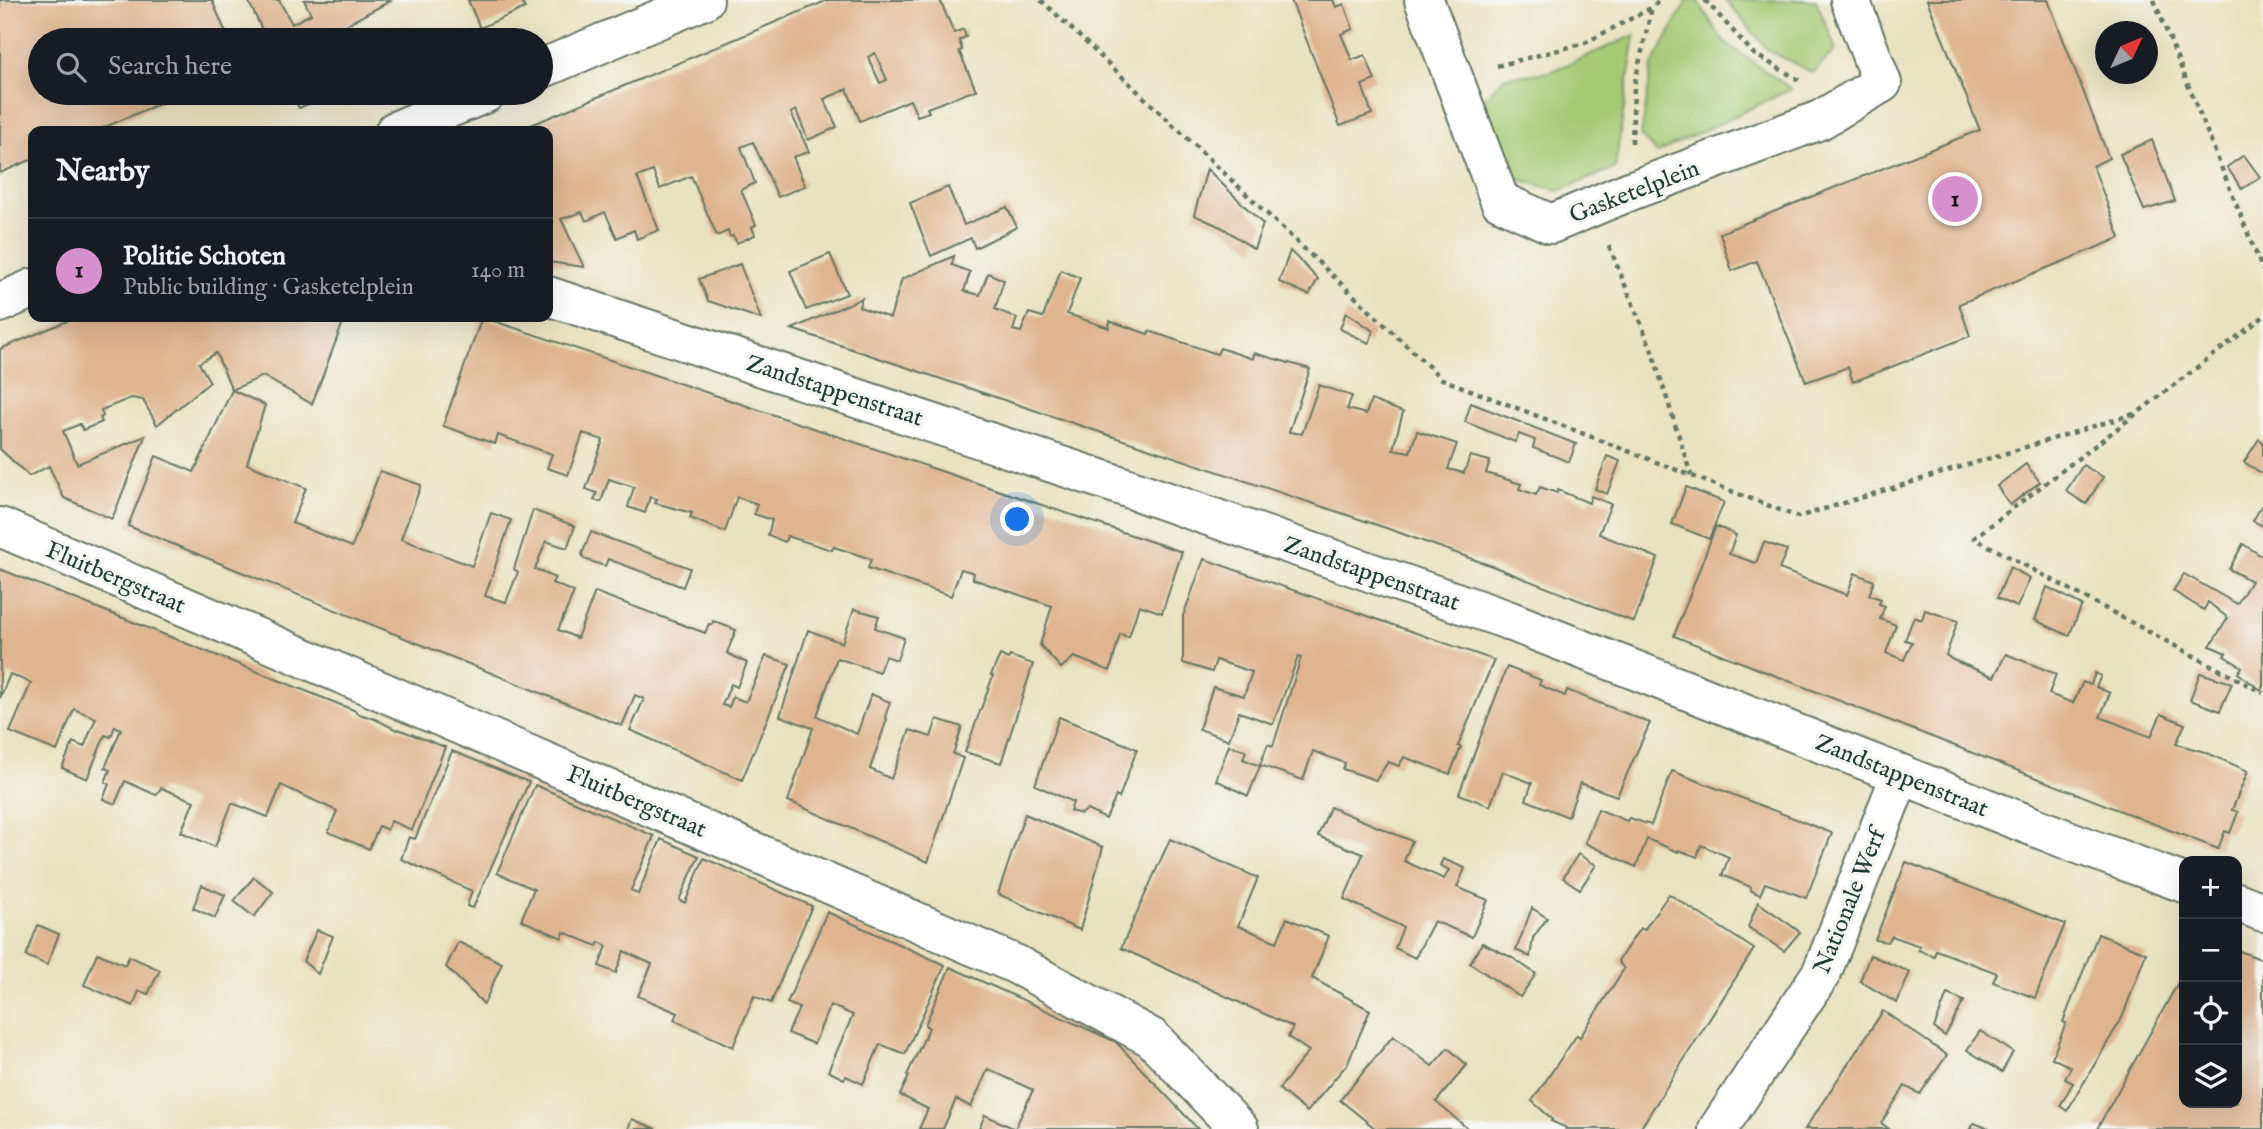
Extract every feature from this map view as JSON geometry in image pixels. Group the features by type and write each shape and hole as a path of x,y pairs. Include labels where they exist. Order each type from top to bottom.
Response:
{"street":[{"path":"553,64 704,0"},
{"name":"Gasketelplein","path":"1424,0 1500,201 1551,224 1630,191 1820,120 1882,83 1850,0"},
{"path":"407,126 457,105"},
{"path":"0,303 28,290"},
{"name":"Zandstappenstraat","path":"553,298 1122,486 1478,610 2179,881"},
{"name":"Fluitbergstraat","path":"0,527 1015,964 1152,1038 1239,1129"},
{"name":"Nationale Werf","path":"1718,1129 1822,972 1900,774"}],"path":[{"path":"1041,0 1442,379 1798,517 2137,414"},
{"path":"1449,64 1478,70 1585,43 1660,0"},
{"path":"1705,0 1754,54 1808,85 1820,120"},
{"path":"2154,0 2263,271"},
{"path":"1630,191 1634,86 1653,6"},
{"path":"1593,206 1651,348 1691,476"},
{"path":"2263,317 1974,538 2263,693"}],"green space":[{"path":"1687,0 1697,0 1724,42 1791,89 1657,153 1641,136 1652,66"},
{"path":"1725,0 1816,0 1836,49 1813,73 1768,50"},
{"path":"1635,35 1615,168 1559,191 1515,178 1481,101 1505,77 1550,72"}],"building":[{"path":"0,0 212,0 224,28 28,28 28,105 156,105 108,126 28,126 28,161 0,173"},
{"path":"248,0 279,0 292,24 311,14 304,0 392,0 340,28 261,28"},
{"path":"468,0 521,0 525,8 480,28"},
{"path":"828,0 940,0 954,33 963,29 966,37 959,40 962,50 959,51 976,90 927,108 929,112 917,116 910,100 860,121 847,89 824,99 837,127 808,140 796,110 791,113 809,152 793,157 805,186 778,197 753,142 741,147 755,183 741,190 756,225 752,227 755,235 737,243 728,231 717,236 691,176 660,189 653,171 637,177 659,230 637,239 634,230 617,238 605,212 586,221 582,212 561,219 584,267 553,263 553,126 529,126","holes":["875,53 887,80 880,83 868,57"]},
{"path":"1291,0 1333,0 1336,7 1344,4 1353,29 1341,34 1352,60 1365,55 1375,80 1362,85 1372,114 1340,126"},
{"path":"1927,0 2048,0 2109,158 2093,166 2120,238 1959,304 1970,336 1853,382 1848,367 1806,382 1757,261 1732,271 1720,233 1980,130"},
{"path":"2152,140 2175,201 2144,210 2120,154"},
{"path":"2244,155 2260,177 2242,189 2227,167"},
{"path":"1207,169 1263,224 1254,249 1223,228 1194,215"},
{"path":"948,187 964,225 1007,207 1017,227 975,248 971,238 931,256 910,203"},
{"path":"1290,251 1318,279 1309,295 1279,282"},
{"path":"830,254 847,294 806,310 790,271"},
{"path":"954,256 952,265 970,272 964,291 980,295 988,273 1004,280 995,309 1017,318 1013,330 1021,332 1029,313 1043,317 1061,270 1080,278 1067,314 1109,328 1110,321 1148,334 1149,331 1217,354 1220,348 1253,359 1254,353 1310,369 1289,432 1302,434 1319,385 1352,396 1347,409 1366,414 1371,400 1403,412 1393,449 1410,452 1417,431 1457,444 1448,469 1464,473 1470,456 1490,461 1486,473 1521,484 1519,489 1536,495 1540,487 1557,493 1558,490 1589,503 1591,496 1611,504 1599,534 1658,558 1634,622 1389,529 792,329 862,298 859,307 890,318 902,279"},
{"path":"740,264 761,319 708,301 699,279"},
{"path":"1346,312 1373,331 1369,343 1340,329"},
{"path":"65,322 343,322 312,404 263,376 232,390 216,353 199,363 210,382 157,425 143,400 131,398 101,410 102,422 83,430 80,424 63,431 77,464 145,436 112,519 64,498 49,466 29,476 0,449 0,349"},
{"path":"480,322 497,322 1182,552 1162,613 1139,605 1129,637 1120,634 1110,671 1074,657 1061,668 1040,645 1052,606 973,579 974,573 961,569 951,596 868,568 871,559 787,536 785,542 768,535 772,520 754,514 757,504 737,497 725,532 690,518 692,513 655,503 657,499 650,497 645,513 628,507 634,487 609,479 601,502 594,500 597,493 586,489 603,440 583,433 568,475 547,468 552,454 498,435 495,444 443,426"},
{"path":"232,390 265,405 247,464 306,488 292,523 352,547 380,471 421,485 401,539 472,566 491,513 511,520 485,596 506,602 518,572 514,569 533,510 575,526 567,548 546,541 535,569 555,578 552,583 574,592 558,630 577,638 595,592 705,633 713,621 736,630 727,653 747,663 737,687 731,684 722,705 729,707 733,697 746,702 766,656 790,664 742,780 630,730 644,699 635,695 622,726 128,526 156,456 194,472"},
{"path":"1471,403 1576,444 1569,462 1533,448 1535,440 1519,434 1515,442 1465,422"},
{"path":"2259,439 2263,442 2263,474 2244,462"},
{"path":"1607,456 1620,461 1607,494 1595,489"},
{"path":"2026,464 2040,482 2010,505 1997,486"},
{"path":"2083,465 2103,477 2086,504 2066,491"},
{"path":"1686,487 1724,502 1709,539 1672,524"},
{"path":"2263,503 2263,526 2253,521"},
{"path":"1716,526 1736,535 1729,554 1756,563 1764,542 1787,550 1779,569 1847,595 1855,573 1874,581 1869,595 1881,599 1879,604 1885,606 1880,619 1896,625 1886,653 1904,660 1912,642 1905,640 1914,617 1922,620 1925,610 1958,621 1946,655 1953,660 1994,677 2006,654 2056,674 2049,694 2073,703 2083,682 2091,685 2095,673 2101,676 2096,687 2110,693 2100,717 2151,737 2161,714 2185,724 2176,744 2205,752 2248,771 2232,810 2238,812 2230,833 2225,831 2218,849 1674,636"},
{"path":"591,532 690,568 683,587 608,559 605,566 584,559 582,554"},
{"path":"2243,544 2263,557 2261,690 2238,673 2242,667 2224,656 2226,653 2210,646 2228,618 2208,602 2204,610 2173,591 2184,574 2237,604 2251,581 2229,569"},
{"path":"1204,559 1494,660 1458,746 1461,747 1450,774 1404,757 1399,766 1388,762 1376,780 1343,769 1345,763 1313,751 1303,780 1260,765 1268,744 1273,746 1301,658 1298,657 1273,724 1239,712 1229,740 1199,729 1213,687 1244,696 1252,672 1216,660 1212,672 1183,663 1183,616"},
{"path":"2010,567 2030,578 2017,607 1997,598"},
{"path":"0,569 445,747 412,830 391,821 387,830 379,826 369,849 328,832 337,811 281,785 268,817 232,803 215,847 181,832 194,801 161,788 156,795 125,781 115,804 103,799 109,784 105,782 110,770 105,768 121,729 115,726 111,737 105,735 87,779 62,768 73,742 84,747 96,718 74,709 57,751 10,732 31,683 10,674 0,698"},
{"path":"2047,587 2082,605 2069,636 2035,620"},
{"path":"854,609 879,616 875,628 904,638 897,660 885,656 879,672 837,658 817,716 857,734 871,694 890,702 870,769 891,779 910,730 931,737 937,719 962,727 953,754 963,758 928,862 788,801 813,728 780,716 808,630 842,643"},
{"path":"1000,655 1033,664 1001,763 965,752"},
{"path":"1507,667 1541,680 1539,685 1565,696 1567,690 1650,723 1617,796 1580,783 1568,817 1526,800 1532,783 1503,772 1490,806 1459,794"},
{"path":"2200,673 2232,683 2220,711 2190,700"},
{"path":"1059,717 1137,749 1119,798 1116,796 1106,819 1087,810 1081,814 1070,811 1073,802 1035,785"},
{"path":"1229,745 1246,751 1243,759 1260,766 1248,796 1216,780"},
{"path":"452,751 529,782 473,908 467,906 472,891 401,859 409,837 415,839"},
{"path":"1672,771 1832,833 1806,898 1765,883 1760,895 1750,890 1751,887 1722,875 1729,857 1701,845 1697,857 1647,839 1636,867 1585,843 1598,809 1627,821 1629,818 1651,825"},
{"path":"535,785 654,836 631,890 638,894 661,839 699,856 679,900 685,903 704,858 812,906 771,1003 754,996 733,1047 674,1020 678,1013 638,996 652,964 624,951 616,973 599,966 607,946 599,942 597,946 564,932 562,938 521,920 534,889 497,873"},
{"path":"1330,807 1412,841 1404,861 1444,879 1449,870 1440,865 1443,859 1465,868 1457,887 1488,900 1472,937 1434,921 1415,958 1395,948 1403,927 1344,899 1363,854 1318,836"},
{"path":"1025,814 1103,847 1080,930 998,894"},
{"path":"1170,839 1258,878 1238,926 1277,942 1287,918 1329,936 1312,978 1370,1010 1348,1063 1307,1112 1279,1089 1309,1051 1288,1037 1293,1027 1121,948"},
{"path":"1578,854 1596,865 1580,889 1563,878"},
{"path":"1906,862 2065,924 2035,998 1993,982 1997,973 1936,950 1934,956 1918,950 1920,946 1892,936 1888,942 1875,940"},
{"path":"254,877 273,892 254,917 234,901"},
{"path":"202,885 225,895 215,918 193,908"},
{"path":"1669,894 1754,949 1640,1129 1566,1129 1551,1121 1552,1119 1532,1101 1577,1035 1580,1037 1624,969 1618,961 1640,928 1644,930"},
{"path":"1758,902 1800,932 1784,951 1748,927"},
{"path":"1532,908 1547,918 1533,938 1530,957 1516,950"},
{"path":"827,912 945,965 905,1054 880,1044 863,1084 828,1071 853,1015 830,1005 814,1044 788,1033 799,1008 787,1003"},
{"path":"38,925 59,934 47,965 26,956"},
{"path":"317,930 333,936 318,974 303,961"},
{"path":"2098,934 2146,953 2122,1018 2067,1111 2060,1106 2073,1083 2065,1079 2071,1067 2052,1058 2066,1023 2063,1022"},
{"path":"458,942 502,963 484,1004 446,967"},
{"path":"1482,943 1511,957 1536,974 1520,997 1470,963"},
{"path":"2242,952 2263,960 2263,1129 2097,1129 2179,981 2179,1108 2242,1108"},
{"path":"97,953 125,965 129,956 160,970 148,994 139,991 133,1006 84,985"},
{"path":"1870,955 1910,972 1897,1003 1860,981"},
{"path":"950,967 1116,1042 1198,1129 1015,1129 1033,1090 988,1069 971,1107 956,1099 943,1129 919,1129 928,1109 900,1095 929,1028 925,1025"},
{"path":"1947,994 1964,1001 1945,1036 1934,1028"},
{"path":"1883,1011 1947,1055 1920,1094 1905,1086 1881,1123 1889,1129 1805,1129"},
{"path":"1980,1031 2013,1052 2002,1072 1967,1050"},
{"path":"1393,1036 1432,1066 1448,1048 1467,1065 1436,1102 1468,1129 1376,1129 1340,1100"},
{"path":"985,1115 1015,1129 979,1129"},
{"path":"632,1119 656,1129 628,1129"},
{"path":"1974,1123 1990,1129 1970,1129"}],"place":[{"name":"Politie Schoten","path":"1955,199"}]}
